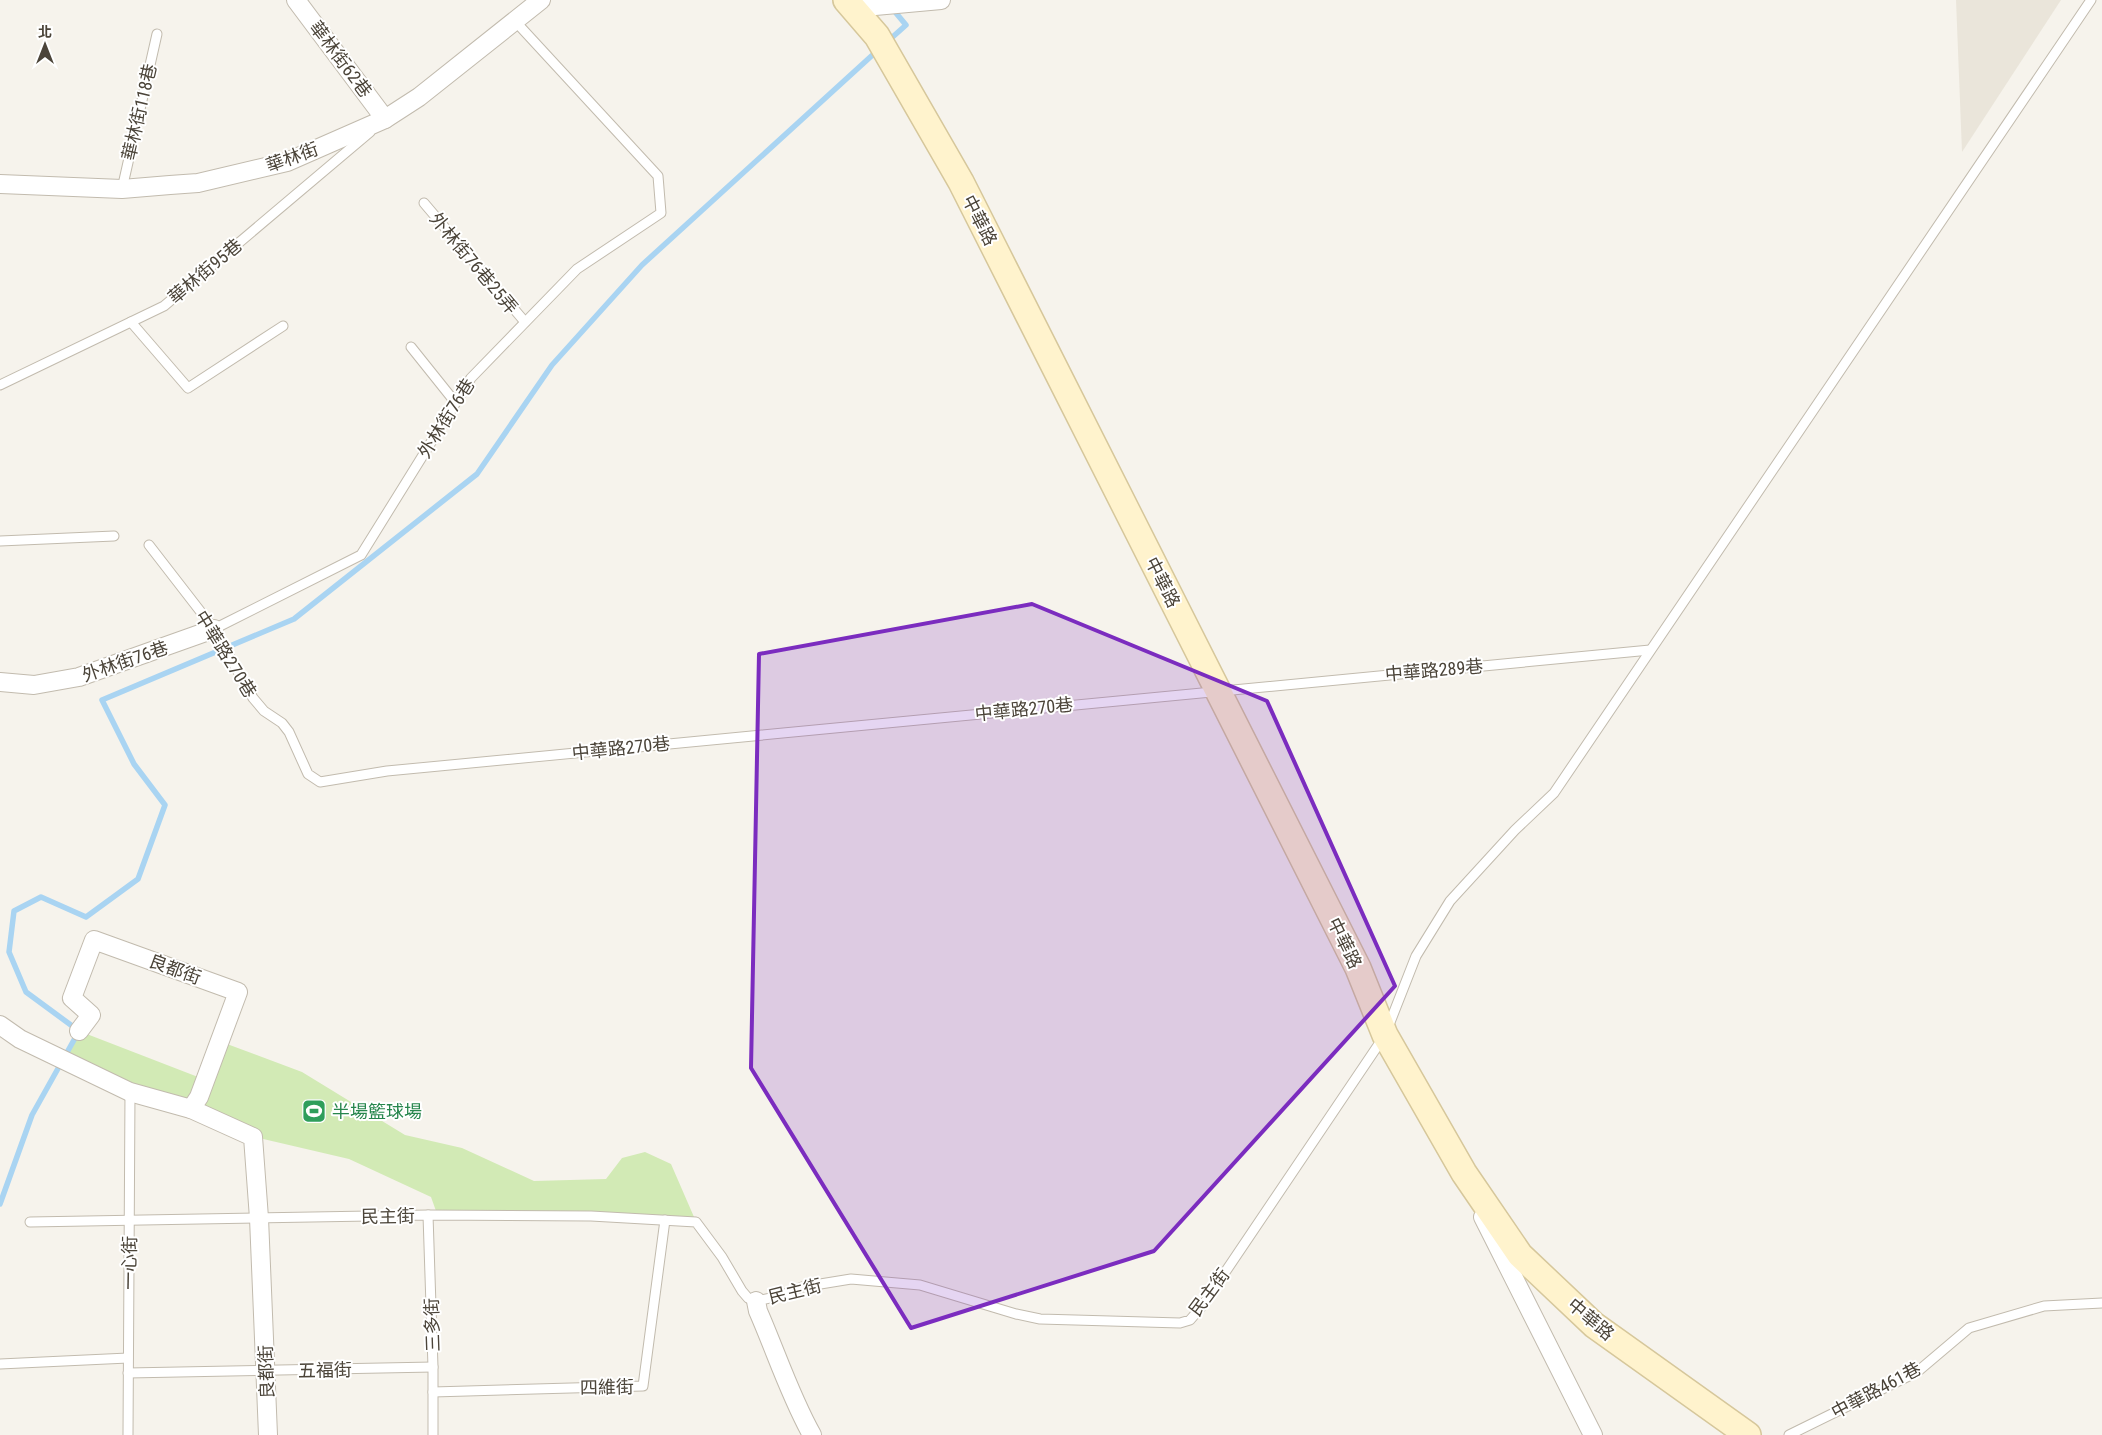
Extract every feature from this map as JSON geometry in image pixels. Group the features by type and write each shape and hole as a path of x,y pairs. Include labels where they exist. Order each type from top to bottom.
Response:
{"main road":[{"name":"中華路","path":"849,4 877,36 961,182 1358,968 1385,1035 1464,1173 1520,1254 1594,1325 1748,1435"}],"street":[{"name":"華林街62巷","path":"296,0 385,119"},
{"path":"849,4 941,0"},
{"name":"華林街","path":"0,184 122,189 198,183 286,162 385,119 419,98 515,21 532,3"},
{"name":"外林街76巷","path":"0,682 34,685 79,677 214,629"},
{"name":"良都街","path":"79,1031 92,1015 72,998 94,940 238,992 199,1097 191,1110"},
{"name":"良都街","path":"0,1025 20,1039 130,1092 191,1110 253,1137 267,1372 268,1435"},
{"name":"中華路","path":"1464,1173 1487,1225 1593,1435"},
{"path":"756,1301 758,1311 784,1372 796,1407 812,1435"}],"lane":[{"path":"1385,1035 1416,956 1450,901 1515,830 1554,793 2091,0"},
{"name":"外林街76巷","path":"214,629 361,555 471,378 577,269 661,212 658,176 515,21"},
{"name":"華林街118巷","path":"122,189 157,34"},
{"name":"華林街95巷","path":"0,385 164,306 385,119"},
{"name":"外林街76巷25弄","path":"424,203 524,322"},
{"path":"130,322 188,388 283,326"},
{"path":"411,346 455,402"},
{"path":"0,540 114,536"},
{"name":"中華路270巷","path":"149,545 214,629 253,698 264,711 282,723 290,732 308,774 320,782 387,771 1217,690"},
{"name":"中華路289巷","path":"1217,690 1650,650"},
{"name":"民主街","path":"30,1222 428,1215 591,1216 696,1222 722,1257 742,1291 748,1298 756,1301 780,1296 802,1287 851,1279 920,1284 1016,1314 1040,1319 1180,1323 1190,1320 1203,1305 1385,1035"},
{"name":"一心街","path":"128,1435 130,1092"},
{"name":"三多街","path":"428,1215 433,1367 433,1435"},
{"name":"四維街","path":"433,1392 643,1386 665,1220"},
{"name":"中華路461巷","path":"1789,1435 1917,1372 1969,1328 2044,1306 2102,1303"},
{"path":"0,1364 128,1358"},
{"name":"五福街","path":"128,1373 267,1372 433,1367"}],"highlighted area":[{"path":"1032,604 1267,701 1395,986 1154,1251 911,1328 751,1068 759,654"}],"shaded area":[{"path":"1956,0 2061,0 1962,152"}],"green space":[{"path":"79,1031 211,1082 227,1044 302,1072 405,1135 462,1148 534,1181 606,1179 622,1158 645,1152 671,1164 694,1217 436,1211 431,1197 349,1159 259,1138 133,1087 66,1054"}],"waterway":[{"path":"887,42 906,25 891,7"},
{"path":"0,1204 32,1115 79,1031 26,992 9,952 14,911 41,897 86,917 138,879 165,805 134,764 102,700 294,619 477,474 552,365 642,265 878,50"}],"place":[{"name":"半場籃球場","path":"314,1111"}]}
